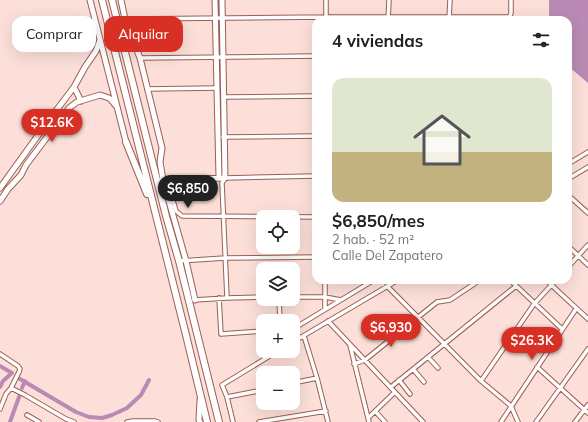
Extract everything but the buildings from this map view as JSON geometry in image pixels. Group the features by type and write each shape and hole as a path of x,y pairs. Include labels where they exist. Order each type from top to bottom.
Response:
{"highway":[{"path":"102,0 207,422"},
{"path":"112,0 163,180 166,216 179,261 219,422"},
{"path":"126,142 156,214"}],"street":[{"path":"90,0 126,142"},
{"path":"121,0 124,16"},
{"path":"215,0 218,137 222,178"},
{"path":"222,0 224,97 222,183 227,298"},
{"path":"326,0 326,16"},
{"path":"388,16 389,0"},
{"path":"450,0 450,16"},
{"path":"510,16 511,0"},
{"path":"183,18 312,18"},
{"path":"0,188 74,87 96,51 100,40"},
{"path":"138,52 162,148 160,162 163,180 186,260 195,300"},
{"path":"140,58 312,56"},
{"path":"74,87 81,100"},
{"path":"147,89 217,88"},
{"path":"0,201 8,189 21,175 30,159 69,108 81,100 100,95 109,98 117,107"},
{"path":"224,97 312,96"},
{"path":"218,137 312,136"},
{"path":"572,162 588,152"},
{"path":"572,177 588,167"},
{"path":"163,180 312,176"},
{"path":"163,180 176,211 182,216 312,217"},
{"path":"572,199 588,213"},
{"path":"572,263 588,245"},
{"path":"572,250 588,265"},
{"path":"179,261 225,258 312,257"},
{"path":"325,284 325,309"},
{"path":"300,325 367,284"},
{"path":"300,338 391,284"},
{"path":"354,364 365,360 437,302 450,300 474,284"},
{"path":"481,381 534,304 552,285 588,319"},
{"path":"387,286 481,381 511,406 518,422"},
{"path":"391,387 516,286 562,330"},
{"path":"188,300 256,297"},
{"path":"300,297 325,297 341,300"},
{"path":"219,298 221,334 256,332"},
{"path":"501,422 576,309"},
{"path":"328,321 423,422"},
{"path":"304,336 317,378 328,422"},
{"path":"350,344 369,420"},
{"path":"536,422 561,389 588,349"},
{"path":"0,354 20,369 11,388 6,394 0,409"},
{"path":"428,357 438,368"},
{"path":"233,422 222,384 266,358"},
{"path":"537,367 588,413"},
{"path":"413,369 424,382"},
{"path":"300,382 317,378"},
{"path":"399,380 410,394"},
{"path":"11,388 74,422"},
{"path":"227,398 256,392"},
{"path":"369,420 375,411 395,392"},
{"path":"200,422 201,398"},
{"path":"575,422 588,405"},
{"path":"259,422 326,411"},
{"path":"375,411 385,422"},
{"path":"27,415 38,422"},
{"path":"127,422 158,422"}],"shaded area":[{"path":"549,0 588,0 588,83 572,69 572,16 549,16"}],"waterway":[{"path":"0,366 12,373 3,381 0,387"},
{"path":"20,379 76,412 89,417 102,418 127,408 141,395 149,380"},
{"path":"22,388 25,381"},
{"path":"10,422 19,397"}]}
